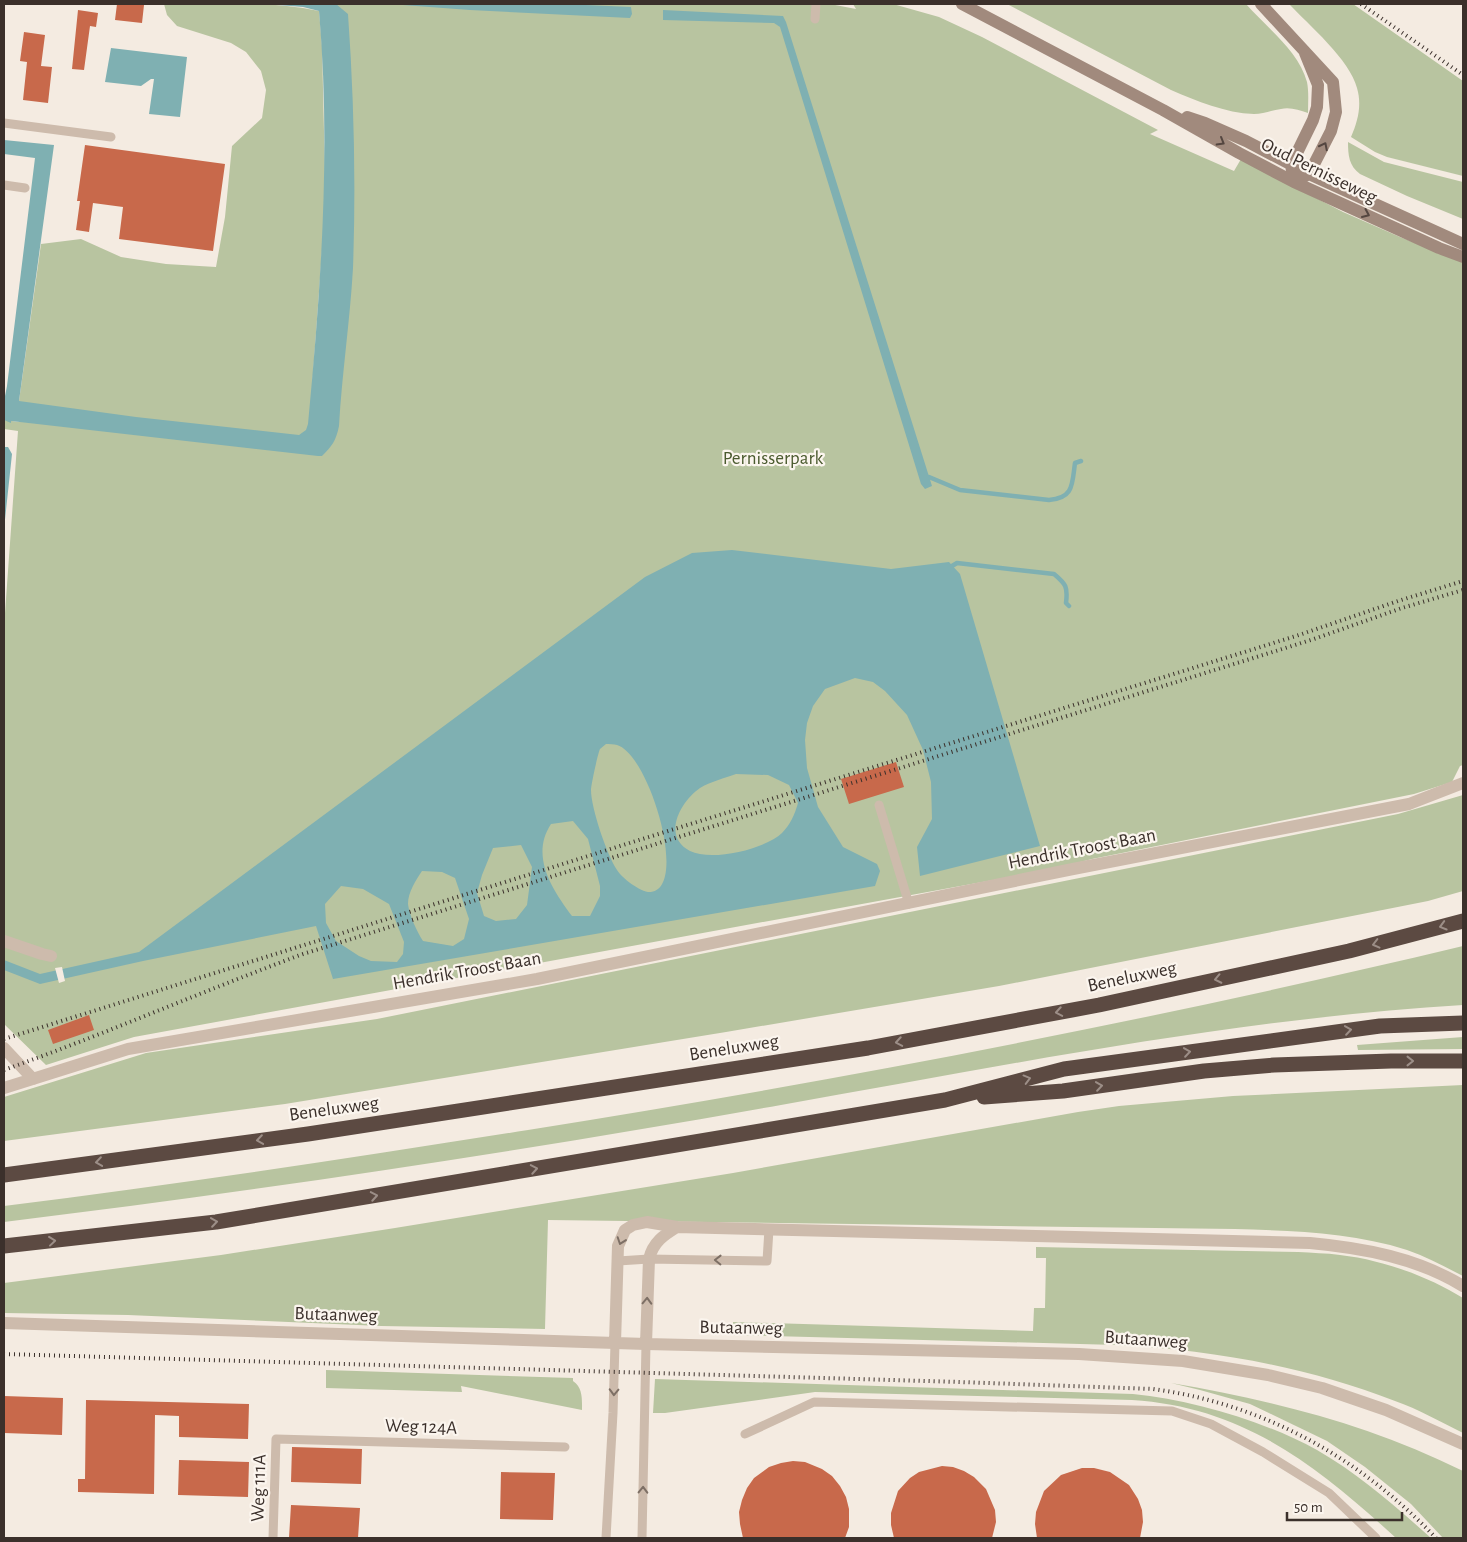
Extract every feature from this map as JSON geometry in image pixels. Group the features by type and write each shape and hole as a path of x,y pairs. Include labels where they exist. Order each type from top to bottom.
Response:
{"highway":[{"name":"Beneluxweg","path":"4,1175 308,1134 868,1048 1098,1005 1349,951 1463,921"},
{"path":"946,1100 1064,1069 1380,1026 1463,1024"},
{"path":"4,1246 216,1222 946,1100 1063,1091 1214,1070 1391,1061 1463,1061"}],"street":[{"name":"Oud Pernisseweg","path":"962,4 1163,110 1294,182 1439,248 1463,257"},
{"path":"1261,4 1332,82 1336,112 1331,131 1309,174 1294,182 1291,165 1313,120 1317,107 1318,85 1305,53"},
{"name":"Oud Pernisseweg","path":"1163,110 1205,123 1246,141 1309,174 1463,244"},
{"name":"Hendrik Troost Baan","path":"4,1088 128,1049 538,979 1073,869 1410,804 1463,783"},
{"path":"4,941 51,956"},
{"path":"4,1048 33,1079"},
{"path":"615,1343 618,1246 625,1230 633,1225 647,1222 677,1227 1310,1243 1349,1247 1390,1255 1422,1266 1463,1286"},
{"path":"646,1344 649,1258 655,1243 677,1227"},
{"name":"Butaanweg","path":"4,1323 646,1344 1079,1354 1183,1361 1268,1375 1322,1388 1386,1410 1460,1442"}],"lane":[{"path":"814,19 816,4"},
{"path":"4,123 111,137"},
{"path":"4,185 26,188"},
{"path":"879,805 909,904"},
{"path":"618,1261 649,1258 767,1261 769,1229"},
{"path":"606,1538 615,1343"},
{"path":"642,1538 646,1344"},
{"path":"745,1434 814,1402 1172,1411 1211,1424 1263,1452 1329,1493 1376,1538"},
{"name":"Weg 124A","path":"276,1439 565,1447"},
{"name":"Weg 111A","path":"273,1538 276,1439"}],"green space":[{"name":"Pernisserpark","path":"164,4 262,4 319,11 322,46 325,174 324,223 312,388 323,389 329,4 830,4 856,9 853,4 893,4 939,17 982,37 1158,130 1150,134 1234,171 1241,159 1343,212 1463,262 1463,765 1460,766 1452,782 1414,794 1092,859 1053,869 134,1037 46,1065 4,1024 4,627 18,431 4,429 4,420 19,422 19,401 41,244 81,239 121,257 166,264 216,267 225,217 232,146 262,118 266,90 261,71 246,52 231,43 177,26 167,15"},
{"path":"1007,4 1246,4 1281,40 1297,60 1307,82 1308,113 1288,108 1257,114 1243,113 1201,102 1171,90"},
{"path":"1289,4 1353,4 1463,81 1463,176 1387,157 1351,137 1356,125 1359,107 1357,88 1353,77 1328,43"},
{"path":"1348,142 1384,162 1463,182 1463,219 1360,174 1353,167 1350,160"},
{"path":"1463,795 1463,891 1428,901 999,986 285,1104 4,1141 4,1097 146,1053 377,1019 1398,814"},
{"path":"1463,946 1463,1005 1291,1021 1206,1032 1036,1059 684,1122 490,1154 296,1183 4,1222 4,1206 331,1161 763,1091 1114,1024"},
{"path":"1463,1037 1463,1049 1358,1050 1357,1045"},
{"path":"1463,1085 1463,1276 1422,1256 1386,1244 1365,1239 1300,1232 1235,1229 548,1220 545,1329 381,1326 128,1315 4,1313 4,1283 221,1255 395,1228 733,1173 1078,1112 1119,1106 1233,1096"},
{"path":"1036,1247 1330,1254 1356,1257 1420,1276 1463,1298 1463,1433 1404,1404 1327,1378 1258,1362 1187,1351 1117,1345 733,1335 733,1322 1033,1331 1034,1308 1045,1308 1046,1258 1036,1258"},
{"path":"326,1370 573,1378 573,1381 580,1390 582,1410 461,1386 462,1392 326,1388"},
{"path":"655,1379 1133,1394 1180,1401 1251,1421 1317,1450 1362,1480 1431,1538 1396,1538 1337,1487 1276,1445 1244,1428 1209,1414 1172,1405 1132,1400 815,1392 665,1413 653,1413"},
{"path":"1171,1383 1284,1406 1320,1416 1392,1440 1463,1471 1463,1538 1443,1538 1411,1504 1365,1467 1327,1441 1250,1404"}],"water":[{"path":"266,4 336,4 348,14 354,141 353,268 339,426 333,443 322,456 318,456 11,421 11,423 4,420 4,401 35,158 4,154 4,140 54,145 19,401 136,417 299,435 306,430 317,321 323,218 324,114 319,11 303,7"},
{"path":"389,4 563,4 631,7 632,14 630,18"},
{"path":"663,10 783,16 932,486 925,489 921,484 780,27 774,23 663,20"},
{"path":"111,48 187,57 180,117 149,114 154,79 141,86 105,82"},
{"path":"4,447 8,447 12,454 4,529"},
{"path":"732,550 891,569 949,562 960,574 1040,846 920,876 917,847 932,819 931,782 923,750 907,715 885,691 873,682 855,678 825,689 813,706 807,723 805,740 807,768 818,807 843,847 877,864 880,871 875,886 333,979 316,926 40,984 4,970 4,960 40,974 139,952 645,577 692,553","holes":["606,744 613,744 629,754 641,771 652,794 665,846 666,868 662,885 651,892 637,888 619,873 600,831 591,790 600,749","736,774 768,775 789,785 798,803 792,819 785,830 774,839 751,849 738,852 711,855 700,854 690,851 681,845 675,828 677,819 686,801 700,788","573,821 588,839 600,886 600,896 590,916 572,916 557,895 546,872 543,860 545,836 551,824","521,845 532,867 527,905 516,919 496,921 484,916 477,893 493,848","422,871 442,872 455,878 469,919 464,939 453,946 423,941 418,933 408,904 417,878","341,886 363,889 389,904 404,942 403,954 397,962 371,961 359,956 336,941 326,923 325,904"]}],"pier":[{"path":"62,967 65,981 59,983 55,968"}],"building":[{"path":"117,4 144,5 142,23 115,20"},
{"path":"78,10 98,13 96,27 90,26 84,70 72,69"},
{"path":"24,32 45,35 41,66 52,67 48,103 23,100 27,62 20,61"},
{"path":"85,145 225,164 213,251 119,239 123,207 93,203 89,232 76,230 80,201 77,201"},
{"path":"896,762 904,787 849,804 841,779"},
{"path":"89,1015 94,1030 53,1044 48,1030"},
{"path":"4,1396 63,1398 62,1435 4,1433"},
{"path":"86,1400 249,1404 248,1439 179,1437 179,1416 155,1415 154,1494 78,1492 78,1479 85,1479"},
{"path":"292,1447 362,1449 361,1484 291,1482"},
{"path":"179,1460 249,1462 248,1497 178,1495"},
{"path":"793,1461 805,1462 822,1469 832,1476 840,1486 846,1497 849,1509 849,1527 845,1538 743,1538 739,1512 747,1488 754,1478 769,1467"},
{"path":"942,1466 964,1471 974,1477 986,1489 995,1510 996,1522 992,1538 894,1538 891,1513 898,1491 910,1478 919,1472"},
{"path":"1082,1468 1094,1468 1110,1472 1129,1485 1138,1499 1142,1510 1143,1522 1140,1538 1037,1538 1036,1512 1044,1491 1061,1475"},
{"path":"501,1472 555,1473 553,1520 500,1519"},
{"path":"291,1505 360,1508 358,1538 289,1538"}],"waterway":[{"path":"929,477 960,490 1049,500 1057,499 1067,493 1072,483 1075,463 1081,461"},
{"path":"952,566 957,563 1054,574 1065,586 1067,593 1066,603 1069,606"}],"railway":[{"path":"1361,4 1463,75"},
{"path":"4,1039 1296,636 1463,581"},
{"path":"4,1070 303,954 1311,640 1402,608 1463,590"},
{"path":"4,1354 1153,1389 1194,1396 1233,1407 1308,1439 1375,1483 1407,1509 1436,1538"}]}
